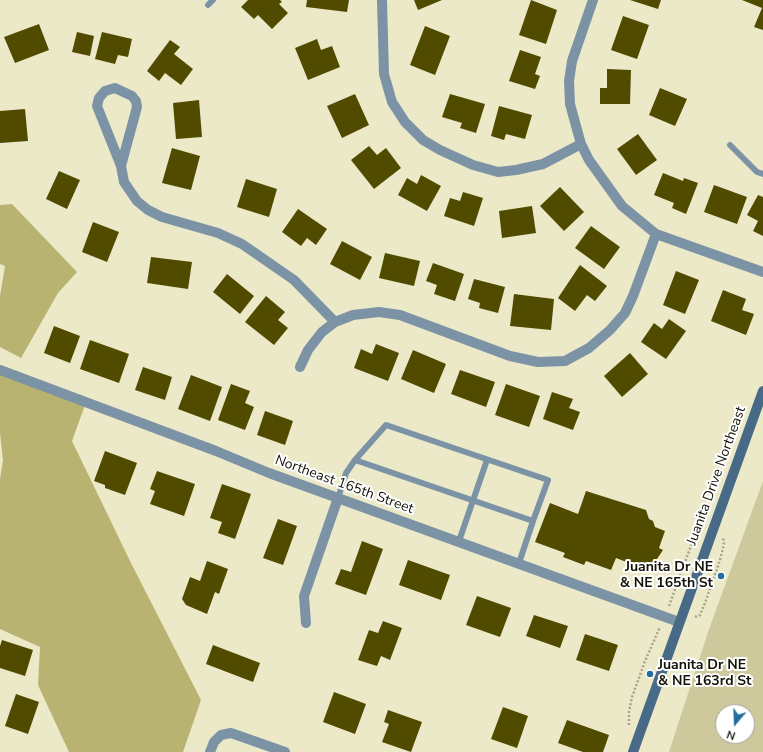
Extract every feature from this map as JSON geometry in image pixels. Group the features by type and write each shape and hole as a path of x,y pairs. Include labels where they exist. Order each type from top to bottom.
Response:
{"main road":[{"name":"Juanita Drive Northeast","path":"633,752 679,622 760,409 763,390"}],"street":[{"path":"382,0 384,74 392,102 405,122 423,140 440,150 473,165 498,172 543,164 581,144"},
{"path":"593,0 572,61 569,81 570,104 581,144 588,160 622,206 656,234 763,272"},
{"path":"121,166 137,107 132,96 115,88 105,91 97,106 121,166 124,182 136,201 148,210 162,217 218,233 242,244 294,280 335,322"},
{"path":"300,367 308,350 322,332 335,322 353,315 379,312 400,315 510,356 538,362 565,361 590,348 610,330 625,313 634,296 656,234"},
{"name":"Northeast 165th Street","path":"0,370 338,498 679,622"},
{"path":"306,622 304,596 338,498"},
{"path":"210,752 214,742 221,734 231,733 285,752"}],"lane":[{"path":"208,5 213,0"},
{"path":"730,145 757,172 763,174"},
{"path":"338,498 346,473 355,460 386,425 548,480 519,563"},
{"path":"355,460 534,521"},
{"path":"459,541 487,460"}],"path":[{"path":"630,732 629,712 632,697 645,661 656,640"}],"shaded area":[{"path":"12,204 77,272 58,293 21,358 0,347 0,296 5,266 0,264 0,205"},
{"path":"0,374 85,405 72,441 131,563 201,700 183,752 69,752 38,685 40,647 0,629 0,479 3,460 0,433"},
{"path":"763,481 763,752 669,752 708,632"}],"building":[{"path":"248,0 280,0 282,2 279,4 288,13 272,29 258,15 254,19 241,7"},
{"path":"307,0 349,0 347,12 306,7"},
{"path":"414,0 442,0 418,10"},
{"path":"531,0 557,10 546,44 519,35"},
{"path":"630,0 661,0 658,9"},
{"path":"742,0 763,0 763,30 754,27 762,8"},
{"path":"623,16 649,25 637,59 611,50"},
{"path":"39,24 49,50 15,63 4,37"},
{"path":"425,26 450,36 435,75 410,65"},
{"path":"77,32 94,36 90,56 72,52"},
{"path":"102,32 132,39 128,57 118,55 115,64 95,59"},
{"path":"317,39 321,50 332,46 340,67 308,80 295,48"},
{"path":"170,40 180,47 174,54 193,69 181,85 165,73 159,81 147,71"},
{"path":"520,50 541,57 535,74 540,76 535,89 509,81"},
{"path":"607,69 631,70 630,104 600,104 600,88 607,88"},
{"path":"660,88 687,99 675,126 649,115"},
{"path":"355,94 369,125 342,138 327,106"},
{"path":"450,94 485,104 476,133 460,128 462,123 442,117"},
{"path":"199,100 202,137 176,139 173,103"},
{"path":"499,106 532,115 525,139 506,134 504,140 491,136"},
{"path":"25,109 28,141 0,143 0,111"},
{"path":"638,134 657,160 636,175 617,149"},
{"path":"369,146 377,155 386,148 401,168 374,189 351,160"},
{"path":"172,148 200,156 191,190 162,183"},
{"path":"59,171 80,180 67,209 46,199"},
{"path":"663,173 683,181 684,178 698,183 686,214 672,208 674,203 654,195"},
{"path":"421,175 441,186 427,211 398,195 407,178 417,184"},
{"path":"246,179 277,189 269,217 237,207"},
{"path":"714,185 747,197 737,224 704,212"},
{"path":"560,187 584,212 564,231 540,206"},
{"path":"463,192 483,198 474,226 444,216 450,198 460,201"},
{"path":"758,195 763,197 763,236 753,231 758,221 747,215"},
{"path":"532,206 536,233 502,238 499,211"},
{"path":"298,209 327,229 316,245 307,238 301,246 282,232"},
{"path":"93,222 119,232 107,262 82,252"},
{"path":"591,226 620,247 604,269 575,248"},
{"path":"342,241 372,257 360,280 330,264"},
{"path":"385,253 420,261 414,286 379,278"},
{"path":"151,257 192,262 188,289 147,283"},
{"path":"433,263 464,274 455,301 434,294 437,285 426,281"},
{"path":"580,265 607,286 595,301 587,295 575,311 558,298"},
{"path":"676,271 699,280 685,314 663,305"},
{"path":"227,274 254,296 240,314 213,292"},
{"path":"474,279 505,287 498,313 479,308 480,303 468,299"},
{"path":"723,290 746,299 742,310 754,314 746,335 711,321"},
{"path":"514,294 554,299 551,330 510,326"},
{"path":"266,296 285,312 278,320 288,328 274,345 245,322"},
{"path":"669,319 686,331 666,359 641,342 654,323 662,329"},
{"path":"54,326 80,336 70,363 44,353"},
{"path":"90,340 129,354 119,383 80,369"},
{"path":"376,344 399,353 388,381 354,368 361,349 372,354"},
{"path":"413,350 446,364 434,393 401,379"},
{"path":"630,353 648,374 622,397 604,376"},
{"path":"143,367 172,377 165,400 135,390"},
{"path":"460,370 495,382 486,407 451,394"},
{"path":"191,375 222,387 210,421 178,409"},
{"path":"231,384 250,391 245,403 254,407 245,430 218,420"},
{"path":"506,384 540,396 529,427 495,415"},
{"path":"552,392 573,399 569,408 580,412 573,430 543,419"},
{"path":"265,411 293,421 285,445 257,435"},
{"path":"105,451 137,463 125,495 105,488 105,485 94,481"},
{"path":"157,471 195,484 184,516 150,504 155,491 150,489"},
{"path":"222,484 251,494 235,539 218,533 222,522 210,518"},
{"path":"586,491 646,510 649,519 653,521 655,527 665,531 659,548 663,550 655,562 642,568 616,558 611,570 586,561 584,565 563,557 565,553 535,542 550,503 578,514"},
{"path":"278,519 297,526 283,565 263,558"},
{"path":"362,541 383,549 366,595 335,584 341,569 351,572"},
{"path":"408,560 450,575 441,600 399,585"},
{"path":"207,561 228,569 219,594 215,592 207,614 186,605 182,599 190,577 200,581"},
{"path":"477,596 511,608 500,637 466,625"},
{"path":"534,615 568,626 560,648 526,636"},
{"path":"383,621 402,628 390,660 381,656 377,666 358,660 369,630 378,633"},
{"path":"585,634 618,645 609,671 576,660"},
{"path":"2,640 33,650 25,676 0,668 0,646"},
{"path":"213,645 260,663 253,682 206,664"},
{"path":"334,692 366,704 355,734 323,722"},
{"path":"16,694 39,702 28,734 5,726"},
{"path":"503,707 528,716 517,748 491,739"},
{"path":"388,710 422,722 411,752 382,742 389,724 384,722"},
{"path":"567,720 609,735 603,752 583,752 558,743"}],"place":[{"name":"Juanita Dr NE & NE 165th St","path":"721,576"},
{"name":"Juanita Dr NE & NE 163rd St","path":"650,674"}]}
